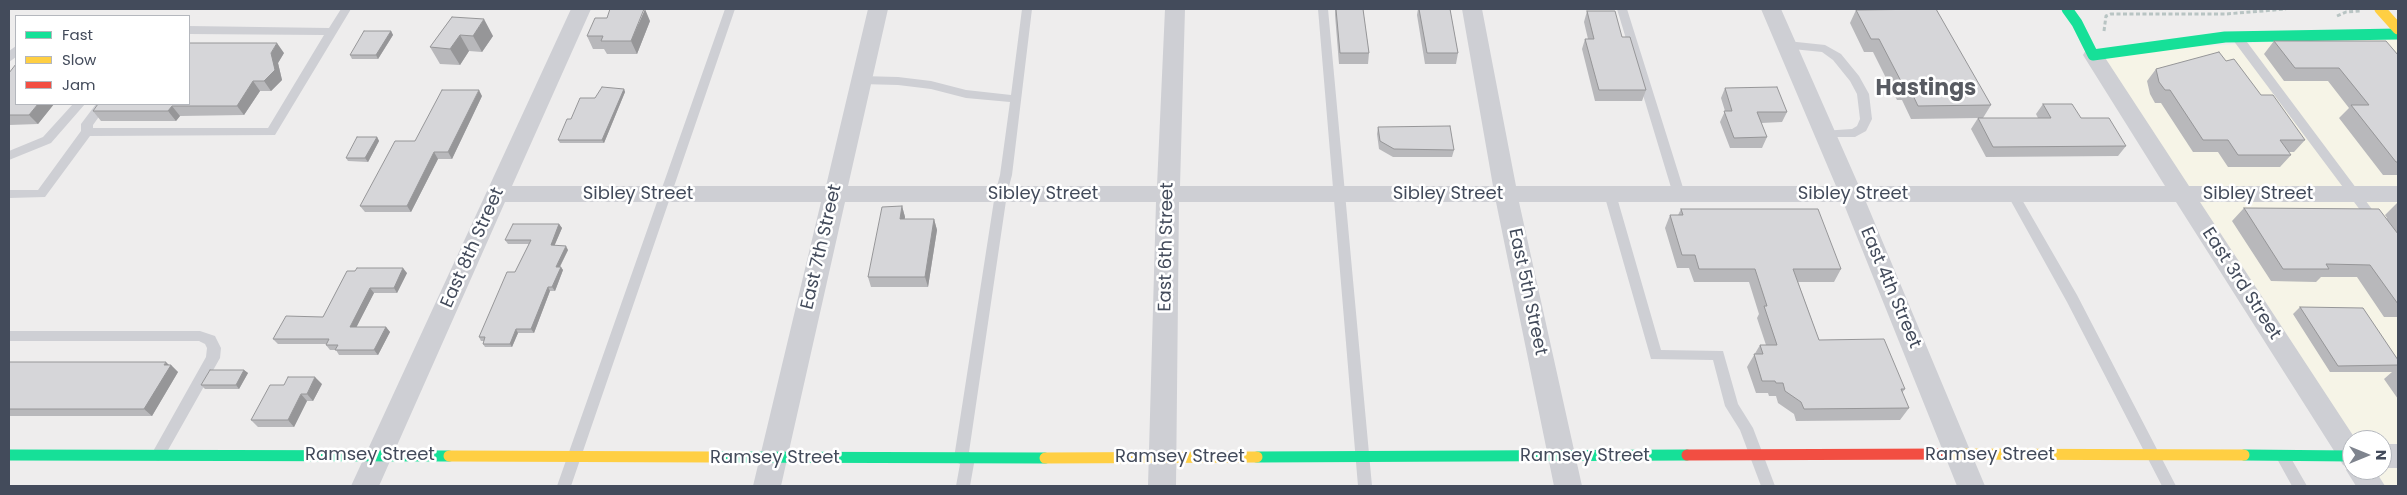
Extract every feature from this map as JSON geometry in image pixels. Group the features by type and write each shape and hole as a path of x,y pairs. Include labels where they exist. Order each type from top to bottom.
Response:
{"street":[{"name":"East 8th Street","path":"365,486 581,9"},
{"name":"East 7th Street","path":"768,486 878,9"},
{"name":"East 6th Street","path":"1162,486 1168,194 1175,9"},
{"name":"East 5th Street","path":"1472,9 1506,194 1568,486"},
{"name":"East 4th Street","path":"1771,9 1826,134 1971,486"},
{"name":"East 3rd Street","path":"2067,9 2077,23 2093,55 2342,441"},
{"path":"2380,9 2398,29"},
{"path":"2093,55 2237,37 2398,34"},
{"name":"Sibley Street","path":"498,194 2398,194"},
{"name":"Ramsey Street","path":"9,455 775,458 1959,454 2342,456"}],"lane":[{"path":"87,132 271,132 346,9"},
{"path":"564,486 730,9"},
{"path":"963,486 964,458 1001,194 1006,175 1027,9"},
{"path":"1323,9 1365,486"},
{"path":"1622,9 1679,194"},
{"path":"190,30 332,32"},
{"path":"2237,37 2382,230"},
{"path":"1787,46 1825,49 1841,62 1855,79 1863,94 1866,119 1862,128 1855,133 1826,134"},
{"path":"861,80 898,81 931,85 966,94 1015,99"},
{"path":"9,156 47,140 78,105"},
{"path":"9,194 41,194 87,132 87,124 101,105"},
{"path":"1610,194 1656,355 1718,355 1732,406 1746,428 1758,455 1768,486"},
{"path":"2013,194 2072,299 2169,486"},
{"path":"9,336 200,336 210,340 214,348 213,358 158,455"},
{"path":"2283,456 2300,486"}],"path":[{"path":"2105,21 2106,16 2111,14 2226,14 2285,9"}],"shaded area":[{"path":"2398,34 2398,486 2371,486 2367,480 2392,480 2392,430 2345,430 2093,55 2142,50"}],"building":[{"path":"610,9 644,9 631,41 601,41 603,36 587,36 595,18 607,18"},
{"path":"1336,9 1363,9 1369,53 1340,53"},
{"path":"1419,9 1450,9 1458,53 1427,53"},
{"path":"1936,9 1991,105 1918,106 1909,87 1904,87 1879,39 1871,39 1856,10"},
{"path":"1587,11 1615,11 1622,37 1630,37 1646,90 1599,90 1585,39 1594,39"},
{"path":"452,17 484,19 473,36 460,35 450,49 430,47"},
{"path":"364,31 391,31 376,55 350,55"},
{"path":"2274,41 2386,41 2398,55 2398,162 2396,162 2351,105 2369,105 2339,68 2295,68"},
{"path":"190,43 277,43 271,53 275,70 264,81 253,81 237,106 172,106 168,111 93,111 97,105 190,105"},
{"path":"2219,52 2226,61 2234,59 2261,95 2273,95 2305,140 2280,140 2291,155 2238,155 2228,140 2203,140 2170,90 2165,90 2159,82 2156,69"},
{"path":"15,65 15,105 37,105 29,115 9,115 9,73"},
{"path":"602,87 624,89 602,140 558,140 567,119 571,119 580,98 595,98"},
{"path":"1777,87 1787,112 1757,112 1767,137 1734,138 1724,111 1732,111 1725,88"},
{"path":"442,90 479,90 448,152 434,152 407,206 360,206 395,141 415,141"},
{"path":"2043,104 2072,104 2081,118 2109,118 2126,146 1993,147 1978,118 2051,118"},
{"path":"1450,126 1454,150 1394,149 1380,141 1378,127"},
{"path":"357,137 377,137 365,158 346,158"},
{"path":"902,206 900,219 934,219 925,277 868,277 882,207"},
{"path":"2244,208 2379,209 2398,234 2398,304 2370,265 2326,264 2329,269 2283,269"},
{"path":"1681,209 1818,209 1841,269 1793,269 1819,340 1884,339 1905,389 1901,389 1909,408 1804,409 1801,402 1785,391 1783,383 1762,381 1754,354 1763,354 1760,345 1777,345 1764,306 1767,306 1755,269 1699,269 1695,255 1682,255 1670,215 1683,215"},
{"path":"513,224 559,224 551,245 566,246 556,267 561,267 552,287 548,287 531,329 516,329 510,344 483,344 485,337 479,337 507,272 515,272 531,240 505,240"},
{"path":"357,268 403,268 394,288 370,288 350,327 386,327 374,350 335,350 338,345 326,345 329,339 273,339 286,316 323,317 347,271 355,271"},
{"path":"2300,307 2363,308 2398,360 2398,365 2338,366"},
{"path":"9,362 166,362 164,365 171,365 144,409 9,409"},
{"path":"210,370 244,370 236,385 201,385"},
{"path":"288,377 315,377 307,394 301,394 288,420 251,420 270,385 284,385"}],"traffic: fast":[{"path":"2067,9 2077,23 2093,55 2225,37 2398,34"},
{"path":"9,455 449,456"},
{"path":"1257,457 1687,455"},
{"path":"2244,455 2342,456"},
{"path":"713,457 1045,458"}],"traffic: slow":[{"path":"2380,9 2398,29"},
{"path":"1943,454 2244,455"},
{"path":"449,456 713,457"},
{"path":"1045,458 1257,457"}],"traffic: jam":[{"path":"1687,455 1943,454"}],"district":[{"name":"Hastings","path":"1926,89"}]}
